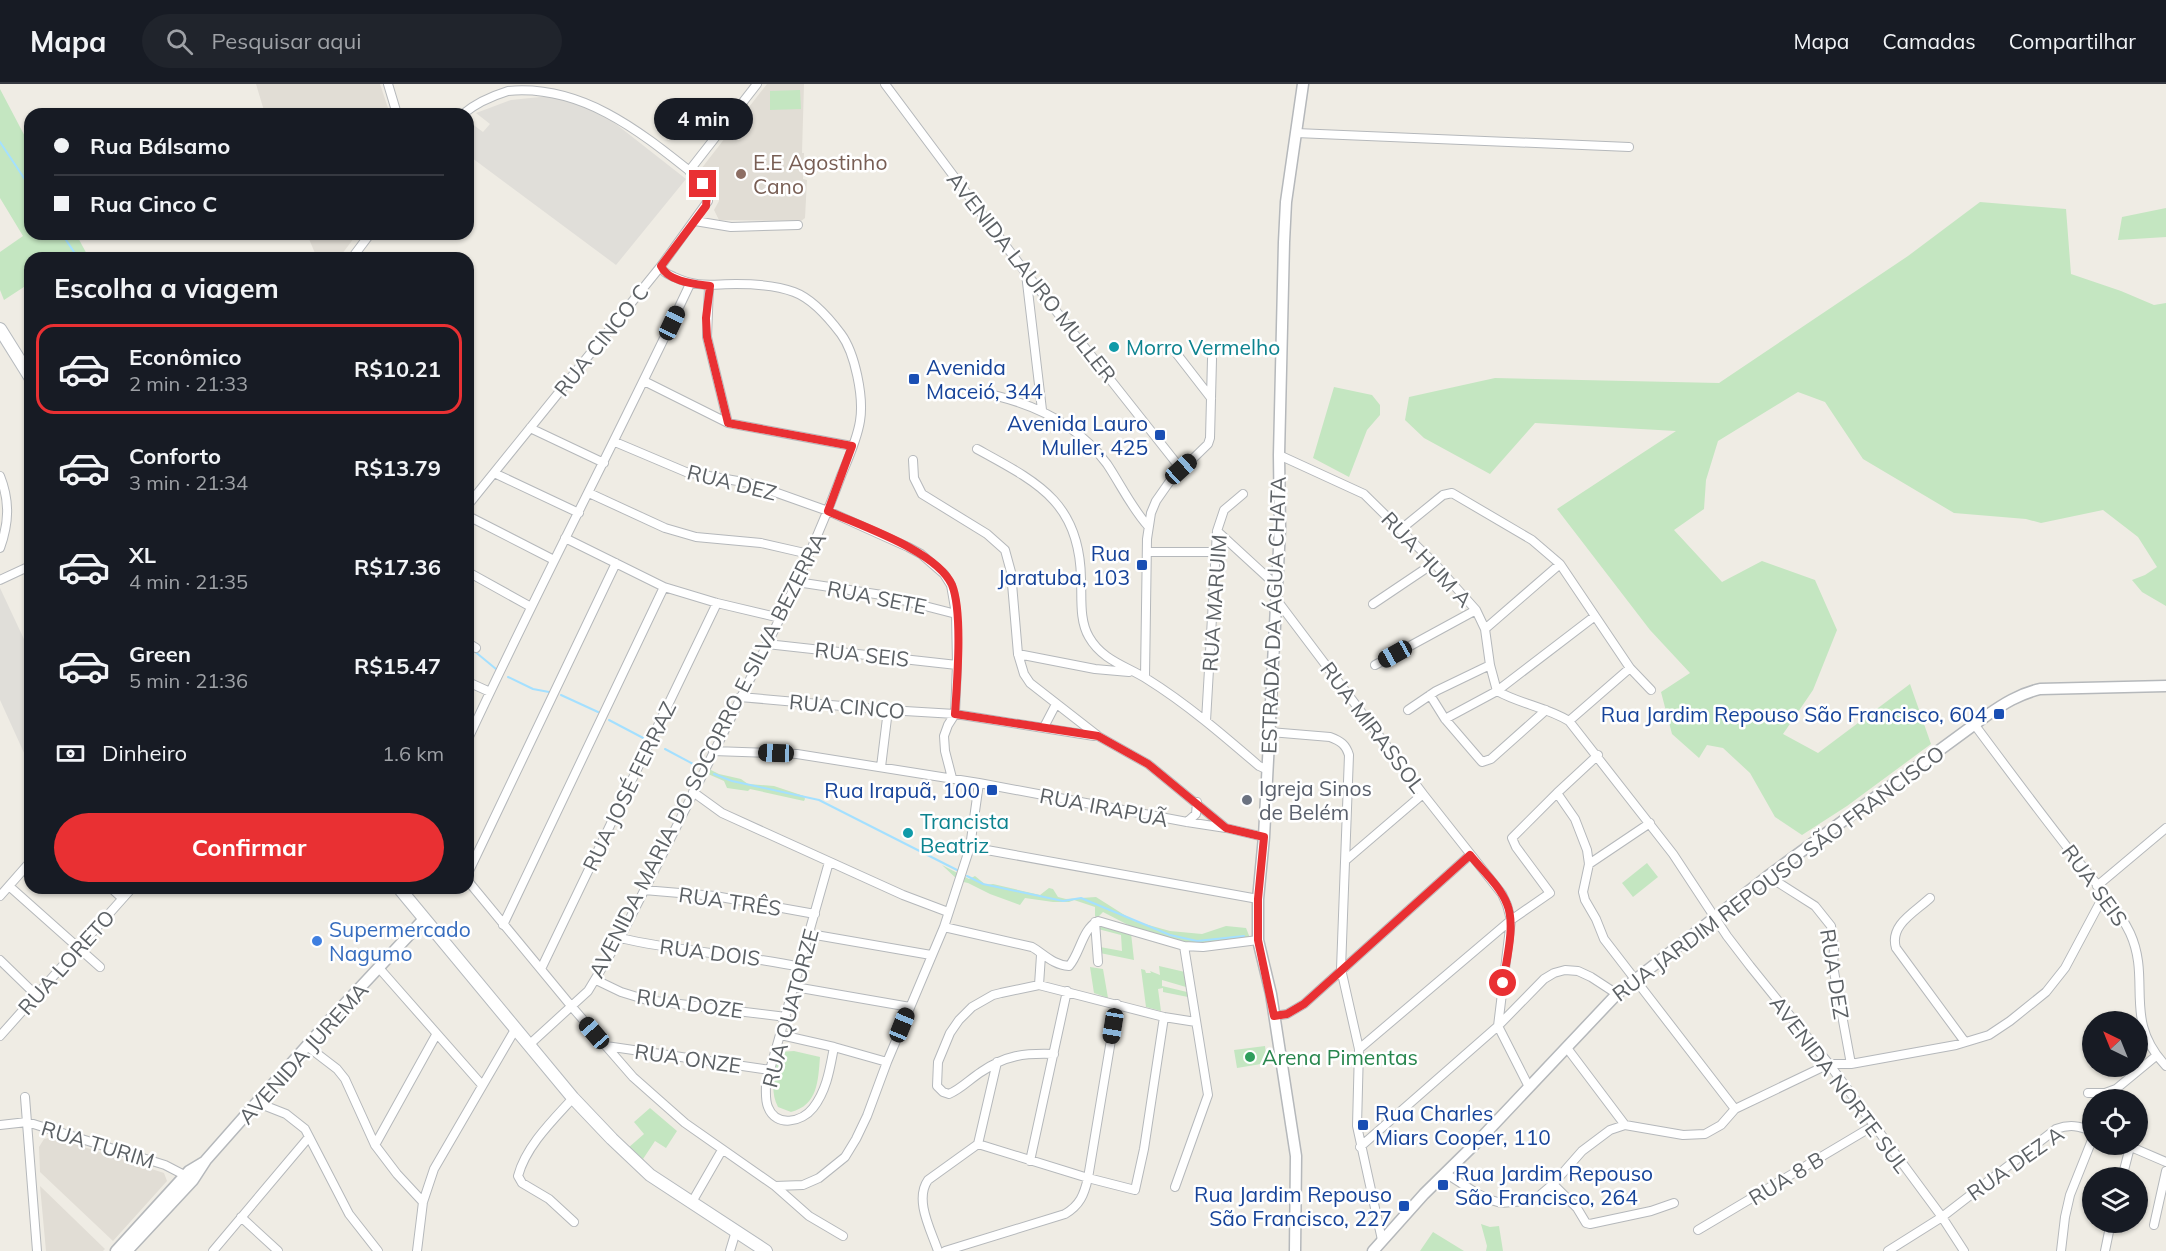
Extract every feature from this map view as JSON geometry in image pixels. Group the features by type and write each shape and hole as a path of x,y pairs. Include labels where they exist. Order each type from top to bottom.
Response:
{"main road":[{"path":"0,329 24,367"},
{"path":"404,894 573,1098 612,1139 650,1175 766,1251"}],"street":[{"path":"388,84 395,108"},
{"path":"472,108 481,102 513,90 532,86 570,90 594,99 614,111 689,171 757,84"},
{"name":"AVENIDA LAURO MULLER","path":"885,84 1026,273 1181,469"},
{"name":"ESTRADA DA ÁGUA CHATA","path":"1295,1251 1296,1156 1274,1016 1258,940 1258,899 1264,837 1280,529 1279,455 1284,232 1303,84"},
{"path":"1296,133 1629,147"},
{"name":"RUA CINCO C","path":"474,498 661,266 706,206 707,195 698,177 689,171"},
{"path":"695,221 731,227 798,225"},
{"path":"474,727 554,560 615,442 690,284 664,272 661,266"},
{"path":"1026,273 1042,411"},
{"name":"AVENIDA MARIA DO SOCORRO E SILVA BEZERRA","path":"530,1044 572,1007 596,980 620,938 797,582 828,511 860,424 861,411 857,377 843,336 809,300 782,288 734,284 710,286 690,284"},
{"path":"710,286 706,318 707,337 728,423"},
{"path":"1173,349 1211,398"},
{"path":"1145,677 1148,526 1156,501 1170,481 1208,444 1212,359"},
{"path":"644,381 728,423 852,446"},
{"path":"973,391 992,394 1042,411 1080,434 1094,447 1119,482 1132,506 1148,526"},
{"path":"530,428 604,463"},
{"name":"RUA DEZ","path":"615,442 686,472 749,483 828,511 908,547 935,565 951,585 956,614 955,714 944,736 945,751 952,778"},
{"path":"977,449 1043,488 1065,514 1081,554 1084,625 1088,636 1101,654 1145,677 1206,722 1259,766 1266,769"},
{"name":"RUA HUM A","path":"1279,455 1364,494 1434,563 1476,610 1485,628 1490,665 1497,691"},
{"path":"912,460 914,478 922,494 987,534 1005,550 1011,572 1018,654 1024,674 1030,683 1098,736 1148,764 1226,828"},
{"path":"494,473 579,513"},
{"path":"0,476 8,509 7,524 0,548"},
{"path":"589,493 665,528 686,534 732,542 761,543 810,554"},
{"path":"1400,530 1443,495 1452,493 1532,540 1560,564 1630,668 1651,690"},
{"name":"RUA MARUIM","path":"1206,722 1217,531 1224,510 1243,494"},
{"path":"474,519 554,560"},
{"path":"1217,531 1277,586"},
{"path":"565,538 664,586 717,603 780,618"},
{"path":"1147,552 1215,552"},
{"path":"474,860 616,563"},
{"path":"1373,604 1434,563"},
{"path":"1485,628 1560,564"},
{"path":"0,580 24,569"},
{"path":"474,575 531,607"},
{"name":"RUA SETE","path":"797,582 882,595 956,614"},
{"path":"503,925 664,586"},
{"name":"RUA MIRASSOL","path":"1276,599 1423,794 1502,894 1508,904 1511,920"},
{"name":"RUA JOSÉ FERRAZ","path":"541,969 717,603"},
{"path":"1375,665 1476,610"},
{"path":"1445,719 1497,691 1595,616"},
{"name":"RUA SEIS","path":"768,644 957,665"},
{"path":"1018,654 1095,669 1132,672"},
{"path":"1095,669 1101,660 1101,654"},
{"path":"1408,710 1430,695 1490,665"},
{"path":"1569,721 1630,668"},
{"path":"474,685 490,692"},
{"name":"RUA JARDIM REPOUSO SÃO FRANCISCO","path":"1373,1251 1617,994 1768,876 2007,700 2040,689 2166,686"},
{"path":"1497,691 1513,700 1546,710 1569,721 1650,824 1588,864"},
{"path":"1430,695 1445,719 1482,762 1491,759 1546,710"},
{"name":"RUA CINCO","path":"740,697 955,714 1098,736"},
{"path":"1044,727 1056,704"},
{"path":"881,767 888,710"},
{"name":"RUA SEIS","path":"1974,724 2104,895 2130,933 2135,949 2145,1036 2156,1056 2166,1066"},
{"path":"1269,732 1330,737 1340,740 1347,747 1349,755 1347,860 1341,969 1359,1049 1357,1126 1360,1147 1382,1240"},
{"name":"RUA IRAPUÃ","path":"713,751 797,754 952,778 1264,837"},
{"path":"1359,1049 1511,920 1550,893 1513,842 1516,833 1598,755"},
{"path":"775,1186 803,1185 819,1178 844,1157 856,1139 944,927 970,847 979,783"},
{"path":"693,792 722,813 829,862 948,912"},
{"path":"1557,793 1581,832 1587,849 1588,864 1583,892 1604,939 1735,1109"},
{"path":"1347,860 1423,794"},
{"path":"1187,822 1196,814 1197,802"},
{"name":"AVENIDA NORTE SUL","path":"1650,824 1691,879 1749,966 1829,1064 1942,1216 1964,1251"},
{"path":"2097,886 2166,828"},
{"path":"970,847 1258,899"},
{"path":"1274,1016 1287,1014 1304,1004 1470,855"},
{"name":"RUA QUATORZE","path":"829,862 770,1070 766,1093 767,1106 772,1113 782,1120 792,1121 799,1120 812,1109 827,1083 834,1047"},
{"path":"24,868 3,891 100,967"},
{"name":"RUA DEZ","path":"1768,876 1815,906 1831,926 1834,949 1833,966 1851,1064"},
{"path":"474,889 633,1077 685,1123 775,1186 809,1216 843,1236"},
{"name":"RUA TRÊS","path":"644,890 715,896 815,914"},
{"path":"118,894 122,898"},
{"name":"RUA LORETO","path":"0,1036 126,894"},
{"path":"1446,1173 1478,1194 1501,1203 1525,1201 1539,1196 1553,1184 1576,1157 1610,1130 1625,1125 1696,1136 1706,1134 1721,1125 1735,1109 1829,1064 1851,1064 1965,1042 1989,1035 2046,992 2066,968 2104,895"},
{"path":"1930,898 1898,927 1894,934 1894,942 1896,948 1965,1042"},
{"name":"AVENIDA JUREMA","path":"116,1251 206,1160 424,919"},
{"path":"1511,920 1498,1026 1529,1087"},
{"path":"944,927 1032,947 1041,955 1069,966 1075,960 1090,927 1095,922 1101,921 1184,946 1211,947 1258,940"},
{"path":"1095,922 1098,962"},
{"path":"810,934 931,955"},
{"name":"RUA DOIS","path":"620,938 654,945 763,959 800,967"},
{"path":"1175,1187 1208,1101 1184,946"},
{"path":"1039,985 1041,955"},
{"path":"0,960 36,995"},
{"path":"379,968 482,1085"},
{"path":"1360,1147 1498,1026 1544,979 1554,973 1565,970 1578,971 1617,994"},
{"name":"RUA DOZE","path":"596,980 621,992 648,1000 786,1017"},
{"path":"1054,1054 1016,1055 997,1062 949,1094 937,1086 938,1062 950,1033 972,1007 993,995 1039,985 1067,990 1164,1017 1196,1022"},
{"path":"795,987 910,1007"},
{"path":"1030,1161 1067,990"},
{"path":"945,1251 1065,1214 1078,1204 1088,1178 1117,1004"},
{"path":"978,1144 1135,1190 1144,1149 1164,1017"},
{"path":"417,1251 423,1202 434,1168 516,1028"},
{"path":"375,1145 436,1035"},
{"path":"781,1035 887,1062"},
{"path":"307,1046 337,1069 345,1079 375,1145 397,1174 423,1202"},
{"name":"RUA ONZE","path":"606,1046 770,1070"},
{"path":"1567,1048 1625,1125"},
{"path":"2116,1089 2156,1056"},
{"path":"938,1251 923,1205 923,1188 928,1180 978,1144 997,1062"},
{"path":"25,1097 37,1251"},
{"path":"573,1098 537,1141 518,1176 522,1183 549,1199 574,1222"},
{"path":"258,1103 286,1113 297,1121 309,1137 349,1214 378,1251"},
{"name":"RUA TURIM","path":"0,1125 27,1122 165,1165 189,1177"},
{"name":"RUA DEZ A","path":"1888,1251 1942,1216 2056,1129 2067,1125 2082,1127"},
{"name":"RUA 8 B","path":"1698,1230 1873,1126"},
{"path":"213,1251 309,1137"},
{"path":"692,1202 722,1150"},
{"path":"2061,1251 2070,1195 2086,1155"},
{"path":"2148,1155 2166,1162"},
{"path":"2154,1225 2166,1171"},
{"name":"AVENIDA JUREMA","path":"127,1251 189,1177"},
{"path":"1553,1184 1576,1208 1586,1223 1590,1224 1651,1212 1674,1203"},
{"path":"241,1217 278,1251"},
{"path":"730,1251 736,1231"},
{"path":"2104,1251 2108,1233"}],"shaded area":[{"path":"256,84 380,84 388,108 263,108"},
{"path":"767,84 804,84 802,153 804,153 803,179 807,180 805,218 801,221 719,220 714,210 719,201 717,185 713,185 701,169"},
{"path":"550,96 598,110 686,179 616,265 474,159 474,125 483,132 490,124 476,113 511,100"},
{"path":"310,240 352,240 344,252 314,252"},
{"path":"0,588 24,639 24,753 0,700"},
{"path":"53,1137 164,1173 167,1181 113,1241 40,1172 39,1147 44,1139"},
{"path":"40,1186 105,1249 103,1251 46,1251"}],"green space":[{"path":"0,89 24,135 24,240 79,240 86,252 24,252 24,287 4,300 0,290 0,252 23,236 0,198"},
{"path":"800,90 801,109 770,110 770,91"},
{"path":"1980,202 2066,209 2071,274 2154,305 2166,303 2166,606 2142,592 2132,580 2157,567 2138,537 2103,510 2041,523 2026,519 1954,513 1863,459 1825,402 1798,392 1718,441 1706,480 1704,509 1674,530 1722,582 1762,561 1815,580 1837,630 1813,690 1783,734 1818,753 1910,684 1931,744 1847,806 1802,835 1775,817 1750,773 1723,748 1707,745 1699,758 1672,734 1661,692 1690,673 1650,630 1557,509 1676,431 1535,423 1490,474 1424,438 1405,420 1409,397 1495,378 1719,383 1908,256"},
{"path":"2166,208 2166,237 2118,240 2122,217"},
{"path":"1334,387 1372,395 1380,405 1380,415 1367,430 1349,477 1313,458"},
{"path":"709,769 741,779 748,784 774,786 804,796 805,799 804,801 750,789 748,791 727,788 724,781 708,774"},
{"path":"1647,863 1658,877 1633,897 1622,883"},
{"path":"942,865 969,879 975,876 986,885 993,884 1040,895 1049,888 1053,889 1058,897 1066,899 1096,897 1134,921 1170,931 1202,934 1226,926 1246,928 1250,938 1194,945 1136,929 1103,912 1097,918 1095,907 1074,900 1053,902 1025,898 1020,905 959,881"},
{"path":"1100,926 1131,933 1134,960 1100,953 1100,947 1122,951 1121,935 1098,929"},
{"path":"1159,966 1185,972 1186,987 1162,980 1162,986 1187,992 1188,997 1163,992 1163,988 1158,989 1161,1011 1146,1007 1141,969 1146,973 1151,973 1150,971 1160,975"},
{"path":"1090,967 1103,969 1108,998 1094,993"},
{"name":"Arena Pimentas","path":"1265,1046 1267,1063 1237,1068 1234,1050"},
{"path":"794,1051 820,1057 817,1083 812,1098 800,1109 791,1112 778,1107 774,1094 774,1080 779,1052"},
{"path":"650,1108 677,1131 666,1148 655,1141 643,1159 628,1148 644,1134 634,1122"},
{"path":"1481,1224 1490,1227 1499,1226 1503,1251 1486,1251 1487,1246"},
{"path":"1433,1232 1464,1251 1420,1251"}],"waterway":[{"path":"0,142 24,178"},
{"path":"66,240 74,252"},
{"path":"474,651 496,669"},
{"path":"508,677 533,689 549,692"},
{"path":"561,695 598,712"},
{"path":"609,720 647,740"},
{"path":"665,749 695,765"},
{"path":"714,774 732,781 819,800 957,870"},
{"path":"967,876 983,884 1063,901 1081,898 1170,935 1197,941 1244,936"}],"place":[{"name":"E.E Agostinho Cano","path":"741,174"},
{"name":"Morro Vermelho","path":"1114,347"},
{"name":"Avenida Maceió, 344","path":"914,379"},
{"name":"Avenida Lauro Muller, 425","path":"1160,435"},
{"name":"Rua Jaratuba, 103","path":"1142,565"},
{"name":"Rua Jardim Repouso São Francisco, 604","path":"1999,714"},
{"name":"Rua Irapuã, 100","path":"992,790"},
{"name":"Igreja Sinos de Belém","path":"1247,800"},
{"name":"Trancista Beatriz","path":"908,833"},
{"name":"Supermercado Nagumo","path":"317,941"},
{"name":"Arena Pimentas","path":"1250,1057"},
{"name":"Rua Charles Miars Cooper, 110","path":"1363,1125"},
{"name":"Rua Jardim Repouso São Francisco, 264","path":"1443,1185"},
{"name":"Rua Jardim Repouso São Francisco, 227","path":"1404,1206"}],"route":[{"path":"703,184 708,201 706,206 661,266 664,272 690,284 710,286 706,318 707,337 728,423 852,446 828,511 921,554 944,574 951,585 956,614 955,714 1098,736 1148,764 1226,828 1264,837 1258,899 1258,940 1274,1016 1287,1014 1304,1004 1470,855 1508,904 1511,920 1503,983"}]}
